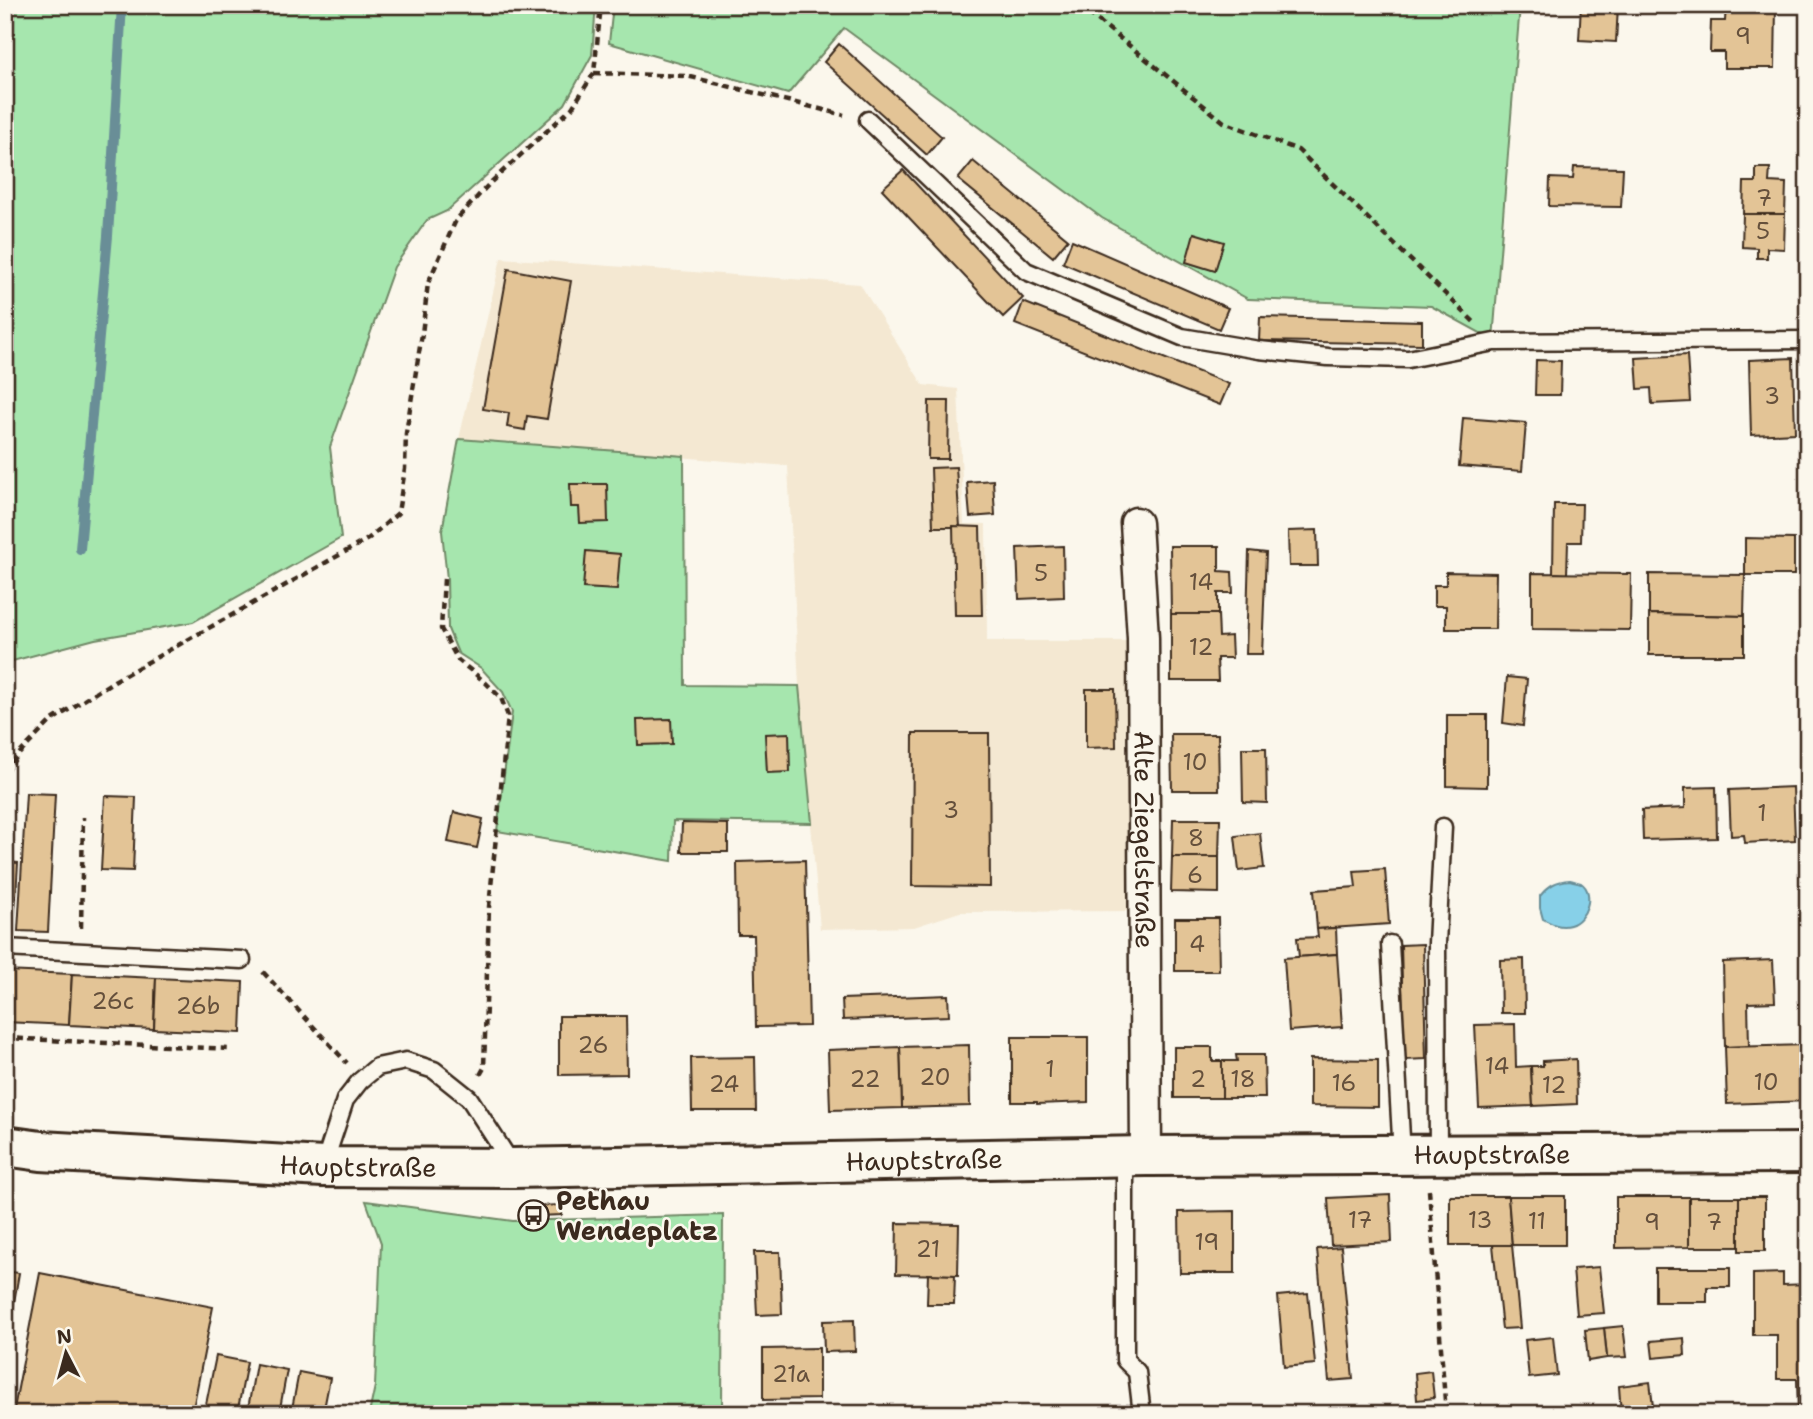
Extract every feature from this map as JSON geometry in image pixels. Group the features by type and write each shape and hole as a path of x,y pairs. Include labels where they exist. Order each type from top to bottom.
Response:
{"main road":[{"name":"Hauptstraße","path":"17,1150 323,1167 514,1168 1135,1156 1808,1153"}],"street":[{"name":"Alte Ziegelstraße","path":"1135,1156 1143,638 1136,523"}],"lane":[{"path":"868,121 1026,271 1182,337 1259,350 1328,357 1408,359 1494,342 1808,340"},
{"path":"1422,1155 1443,827"},
{"path":"1390,944 1422,1155"},
{"path":"5,948 242,960"},
{"path":"323,1167 345,1100 360,1081 377,1067 406,1061 435,1070 469,1098 514,1168"},
{"path":"1135,1156 1125,1360 1137,1372 1142,1414"}],"path":[{"path":"5,773 18,755 51,721 114,681 368,539 398,513 405,469 406,433 428,283 456,220 490,183 572,108 594,73 601,5"},
{"path":"1079,5 1224,122 1298,150 1494,342"},
{"path":"594,73 687,76 868,121"},
{"path":"444,579 441,629 458,660 501,698 508,716 489,907 484,1068 469,1098"},
{"path":"72,951 78,944 80,931 83,817"},
{"path":"242,960 258,966 351,1066 360,1081"},
{"path":"5,1038 229,1049"},
{"path":"1422,1155 1446,1414"}],"shaded area":[{"path":"501,258 860,284 923,385 958,389 964,524 986,524 987,641 1131,641 1137,911 960,912 914,927 820,929 799,686 788,466 459,439"}],"green space":[{"path":"5,5 596,5 592,55 565,104 447,211 427,220 394,267 330,447 341,538 193,622 95,639 5,663"},
{"path":"613,5 1520,5 1493,340 1431,306 1248,299 1102,218 844,28 788,94 609,43"},
{"path":"459,439 684,456 685,685 799,686 812,823 673,821 672,861 497,831 512,712 503,692 481,668 458,653 448,629 442,531"},
{"path":"366,1201 513,1221 723,1215 722,1414 369,1414 375,1386 381,1243"}],"water":[{"path":"1570,880 1581,883 1588,893 1587,906 1581,918 1566,926 1543,919 1540,896 1553,884"}],"building":[{"path":"1581,5 1618,7 1616,42 1579,40"},
{"path":"1726,5 1776,5 1775,68 1724,68 1724,52 1710,52 1711,21 1725,21"},
{"path":"839,44 942,137 927,155 824,62"},
{"path":"973,161 1068,239 1053,257 958,179"},
{"path":"1574,167 1623,168 1621,207 1549,206 1550,178 1573,179"},
{"path":"1756,168 1770,168 1769,182 1786,183 1785,214 1743,214 1744,182 1756,182"},
{"path":"903,170 1023,298 1003,317 882,189"},
{"path":"1743,214 1785,214 1784,249 1767,248 1767,258 1757,258 1757,248 1742,247"},
{"path":"1194,233 1224,242 1215,271 1186,262"},
{"path":"1072,240 1228,308 1219,329 1063,263"},
{"path":"508,269 571,281 547,419 527,416 525,430 507,427 509,413 483,409"},
{"path":"1023,302 1229,384 1220,405 1015,324"},
{"path":"1260,317 1422,321 1422,344 1259,341"},
{"path":"1687,355 1690,402 1652,404 1651,388 1638,389 1636,358"},
{"path":"1793,358 1795,433 1751,435 1749,360"},
{"path":"1536,360 1561,361 1560,395 1535,395"},
{"path":"929,401 949,401 948,459 928,459"},
{"path":"1463,418 1526,423 1522,471 1459,466"},
{"path":"956,467 960,527 933,527 931,468"},
{"path":"993,480 995,515 970,517 967,482"},
{"path":"570,484 607,484 608,522 580,523 579,507 571,507"},
{"path":"1554,504 1582,504 1581,542 1568,542 1567,574 1553,573"},
{"path":"953,526 980,527 982,615 955,615"},
{"path":"1317,530 1318,566 1289,566 1288,531"},
{"path":"1745,538 1794,539 1794,575 1745,575"},
{"path":"1063,546 1064,597 1019,599 1017,548"},
{"path":"1170,546 1219,546 1219,571 1232,572 1233,593 1218,593 1218,614 1171,614"},
{"path":"586,551 620,554 617,590 583,588"},
{"path":"1249,551 1266,553 1262,654 1246,654"},
{"path":"1446,572 1496,573 1495,629 1446,629 1446,606 1434,606 1434,585 1446,585"},
{"path":"1532,573 1631,574 1630,630 1532,629"},
{"path":"1649,574 1745,575 1744,616 1649,614"},
{"path":"1171,614 1218,614 1219,637 1231,636 1232,658 1217,658 1218,681 1171,681"},
{"path":"1649,614 1744,616 1744,655 1649,655"},
{"path":"1507,677 1527,679 1523,726 1503,723"},
{"path":"1086,689 1115,689 1116,747 1086,748"},
{"path":"1447,715 1487,715 1487,787 1447,786"},
{"path":"671,719 672,744 638,745 637,720"},
{"path":"789,733 790,772 767,773 765,734"},
{"path":"913,733 989,733 990,887 912,886"},
{"path":"1171,734 1218,734 1219,790 1172,790"},
{"path":"1242,748 1266,748 1267,803 1243,802"},
{"path":"1716,787 1717,838 1643,840 1642,810 1685,808 1685,788"},
{"path":"1793,787 1795,840 1745,843 1744,835 1731,836 1729,790"},
{"path":"26,793 55,794 48,932 18,931"},
{"path":"105,796 136,797 133,871 101,870"},
{"path":"454,812 483,819 477,848 448,842"},
{"path":"1173,819 1220,819 1219,857 1172,857"},
{"path":"682,823 728,824 728,852 681,852"},
{"path":"1260,833 1264,868 1239,871 1235,836"},
{"path":"1172,857 1219,857 1219,893 1171,892"},
{"path":"805,860 809,1026 756,1027 754,935 738,935 737,862"},
{"path":"5,862 18,863 16,896 5,895"},
{"path":"1385,869 1389,924 1317,929 1314,890 1356,887 1354,871"},
{"path":"5,897 16,898 13,930 5,929"},
{"path":"1175,918 1218,918 1219,971 1175,971"},
{"path":"1336,928 1337,954 1299,957 1297,938 1318,937 1317,929"},
{"path":"1423,944 1426,1059 1404,1060 1401,945"},
{"path":"1337,954 1342,1027 1289,1031 1284,958"},
{"path":"1524,959 1525,1013 1501,1013 1500,960"},
{"path":"1773,960 1775,1002 1748,1003 1749,1046 1725,1047 1723,962"},
{"path":"5,971 72,974 69,1025 5,1022"},
{"path":"72,974 156,978 154,1029 69,1025"},
{"path":"156,978 243,982 241,1033 154,1029"},
{"path":"948,995 949,1016 843,1020 842,999"},
{"path":"559,1016 626,1016 627,1074 559,1075"},
{"path":"1515,1024 1516,1067 1531,1066 1533,1106 1479,1108 1475,1025"},
{"path":"1012,1037 1088,1037 1088,1102 1012,1102"},
{"path":"969,1045 970,1106 902,1108 900,1047"},
{"path":"1806,1045 1807,1101 1727,1104 1725,1047"},
{"path":"900,1047 902,1108 830,1110 828,1050"},
{"path":"1174,1047 1212,1047 1212,1061 1222,1061 1222,1098 1174,1098"},
{"path":"1236,1055 1264,1055 1265,1098 1222,1098 1222,1061 1237,1061"},
{"path":"755,1057 756,1111 692,1111 691,1058"},
{"path":"1310,1059 1378,1060 1378,1107 1310,1106"},
{"path":"1576,1059 1577,1104 1533,1106 1531,1066 1543,1066 1543,1061"},
{"path":"1390,1195 1392,1242 1331,1245 1328,1198"},
{"path":"1450,1196 1508,1196 1512,1245 1450,1245"},
{"path":"1508,1196 1565,1196 1565,1245 1512,1245"},
{"path":"1616,1197 1689,1197 1689,1247 1616,1248"},
{"path":"1689,1197 1739,1197 1739,1247 1689,1247"},
{"path":"1739,1197 1765,1197 1765,1251 1739,1251"},
{"path":"562,1205 562,1215 537,1216 537,1206"},
{"path":"1235,1211 1235,1273 1180,1273 1179,1212"},
{"path":"897,1223 959,1224 958,1275 896,1274"},
{"path":"1493,1245 1512,1245 1520,1328 1502,1329"},
{"path":"1341,1247 1353,1379 1329,1381 1317,1249"},
{"path":"754,1252 780,1252 782,1314 757,1315"},
{"path":"1599,1267 1604,1313 1577,1315 1573,1269"},
{"path":"1655,1268 1730,1268 1730,1287 1707,1287 1707,1302 1655,1302"},
{"path":"5,1271 19,1273 11,1320 5,1319"},
{"path":"40,1273 213,1307 192,1414 13,1414"},
{"path":"1783,1273 1783,1285 1808,1284 1808,1414 1798,1414 1797,1379 1777,1379 1777,1335 1753,1335 1753,1274"},
{"path":"928,1274 955,1275 954,1304 927,1304"},
{"path":"1308,1293 1315,1364 1284,1367 1278,1296"},
{"path":"854,1320 855,1351 824,1352 823,1321"},
{"path":"1623,1326 1627,1357 1607,1358 1604,1328"},
{"path":"1604,1328 1607,1358 1588,1361 1585,1330"},
{"path":"1553,1337 1557,1375 1529,1378 1525,1340"},
{"path":"1684,1338 1685,1355 1653,1358 1651,1341"},
{"path":"819,1348 819,1399 763,1400 763,1349"},
{"path":"216,1356 247,1362 237,1414 204,1414"},
{"path":"256,1364 287,1370 279,1414 247,1414"},
{"path":"1431,1371 1434,1398 1417,1400 1415,1373"},
{"path":"299,1372 330,1378 323,1414 291,1414"},
{"path":"1650,1382 1654,1414 1621,1414 1619,1386"}],"waterway":[{"path":"80,549 108,236 122,5"}],"place":[{"name":"Pethau Wendeplatz","path":"533,1216"}]}
